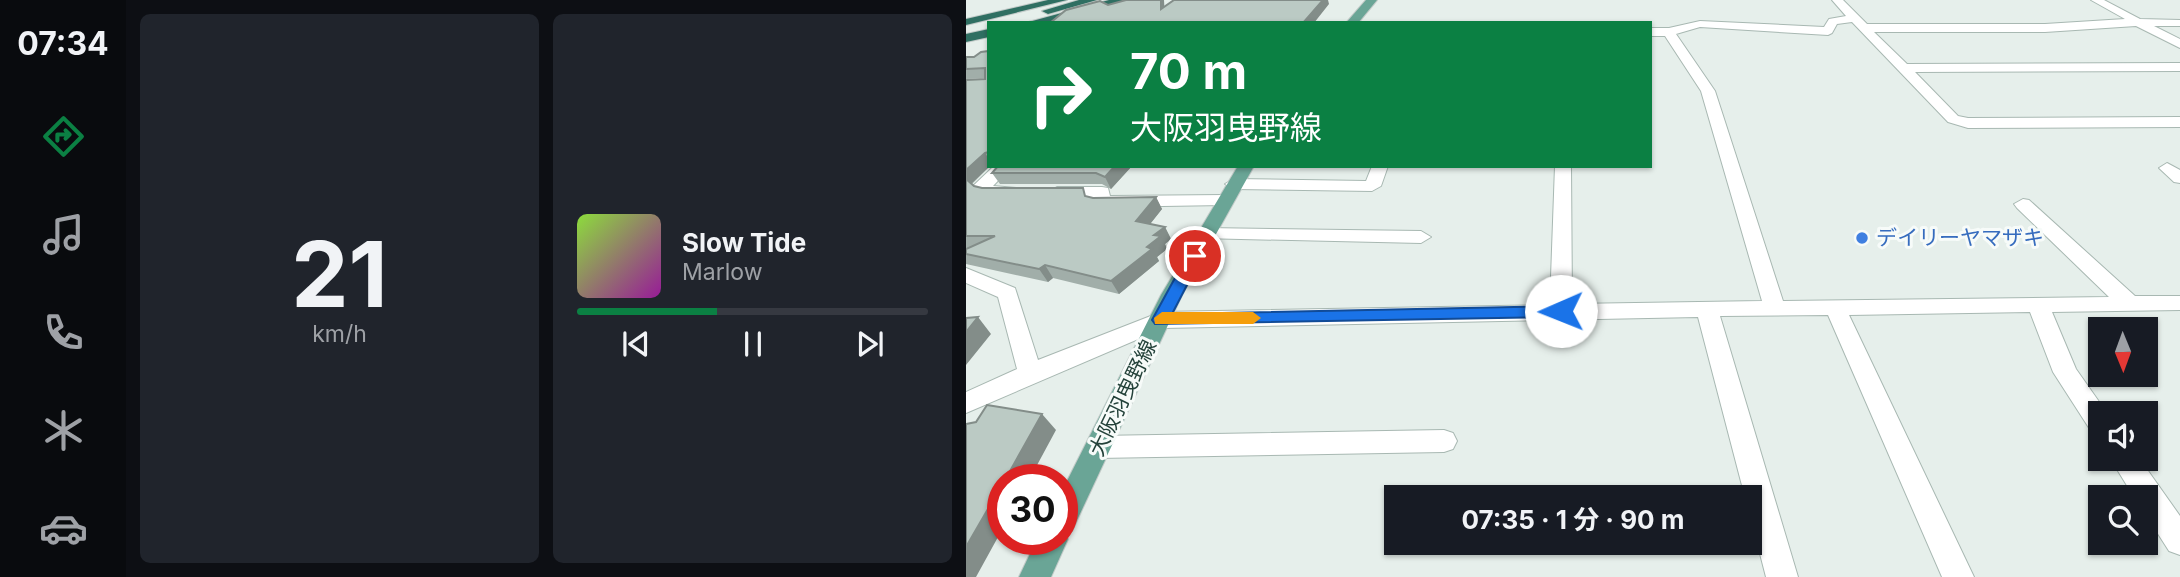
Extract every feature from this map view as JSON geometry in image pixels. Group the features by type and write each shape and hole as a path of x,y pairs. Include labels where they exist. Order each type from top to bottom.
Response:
{"highway":[{"path":"966,22 1062,0"},
{"path":"1007,21 1092,0"},
{"path":"1040,21 1128,2"},
{"path":"1065,21 1128,2"},
{"path":"966,30 987,25"},
{"path":"966,38 987,33"},
{"path":"966,45 987,40"}],"main road":[{"path":"1354,21 1372,0"},
{"name":"大阪羽曳野線","path":"1078,488 1161,320 1235,183"},
{"path":"1035,577 1045,555"}],"street":[{"path":"1837,0 1953,119 1968,123 2180,122"},
{"path":"2096,0 2180,44"},
{"path":"1652,32 1669,32 1700,24 1828,31 1833,21 2045,29 2138,22 2180,23"},
{"path":"1669,32 1707,91 1775,308"},
{"path":"1902,68 2180,67"},
{"path":"1002,168 982,186 990,192 1102,192 1100,202 1235,183 1372,186 1379,168"},
{"path":"1561,311 1563,168"},
{"path":"2023,204 2129,303"},
{"path":"1206,234 1421,237"},
{"path":"966,275 1008,293 1030,373"},
{"path":"966,403 1030,373 1161,320 1561,311 2180,303"},
{"path":"2038,304 2065,372 2088,406"},
{"path":"1835,307 1958,577"},
{"path":"1707,309 1782,577"},
{"path":"1098,447 1444,441"},
{"path":"2132,471 2180,541"}],"building":[{"path":"1126,0 1161,0 1161,9 1174,0 1323,0 1305,21 1052,21 1066,10 1100,1 1108,5"},
{"path":"987,51 987,152 966,170 966,80 985,79 985,68 966,69 966,57 974,57"},
{"path":"996,168 1113,168 1105,177 1096,173 992,173"},
{"path":"966,179 974,186 982,188 1083,188 1085,196 1093,198 1156,197 1136,221 1165,227 1154,235 1161,236 1147,247 1152,249 1111,281 1045,265 1039,269 966,254 966,249 995,236 966,236"},
{"path":"978,317 966,332 966,318"},
{"path":"987,405 1042,414 1014,464 987,464 987,511 966,547 966,424 976,422"}],"slow traffic":[{"path":"1162,318 1161,320 1253,318"}],"place":[{"name":"デイリーヤマザキ","path":"1862,238"}],"route":[{"path":"1195,256 1161,320 1561,311"}]}
